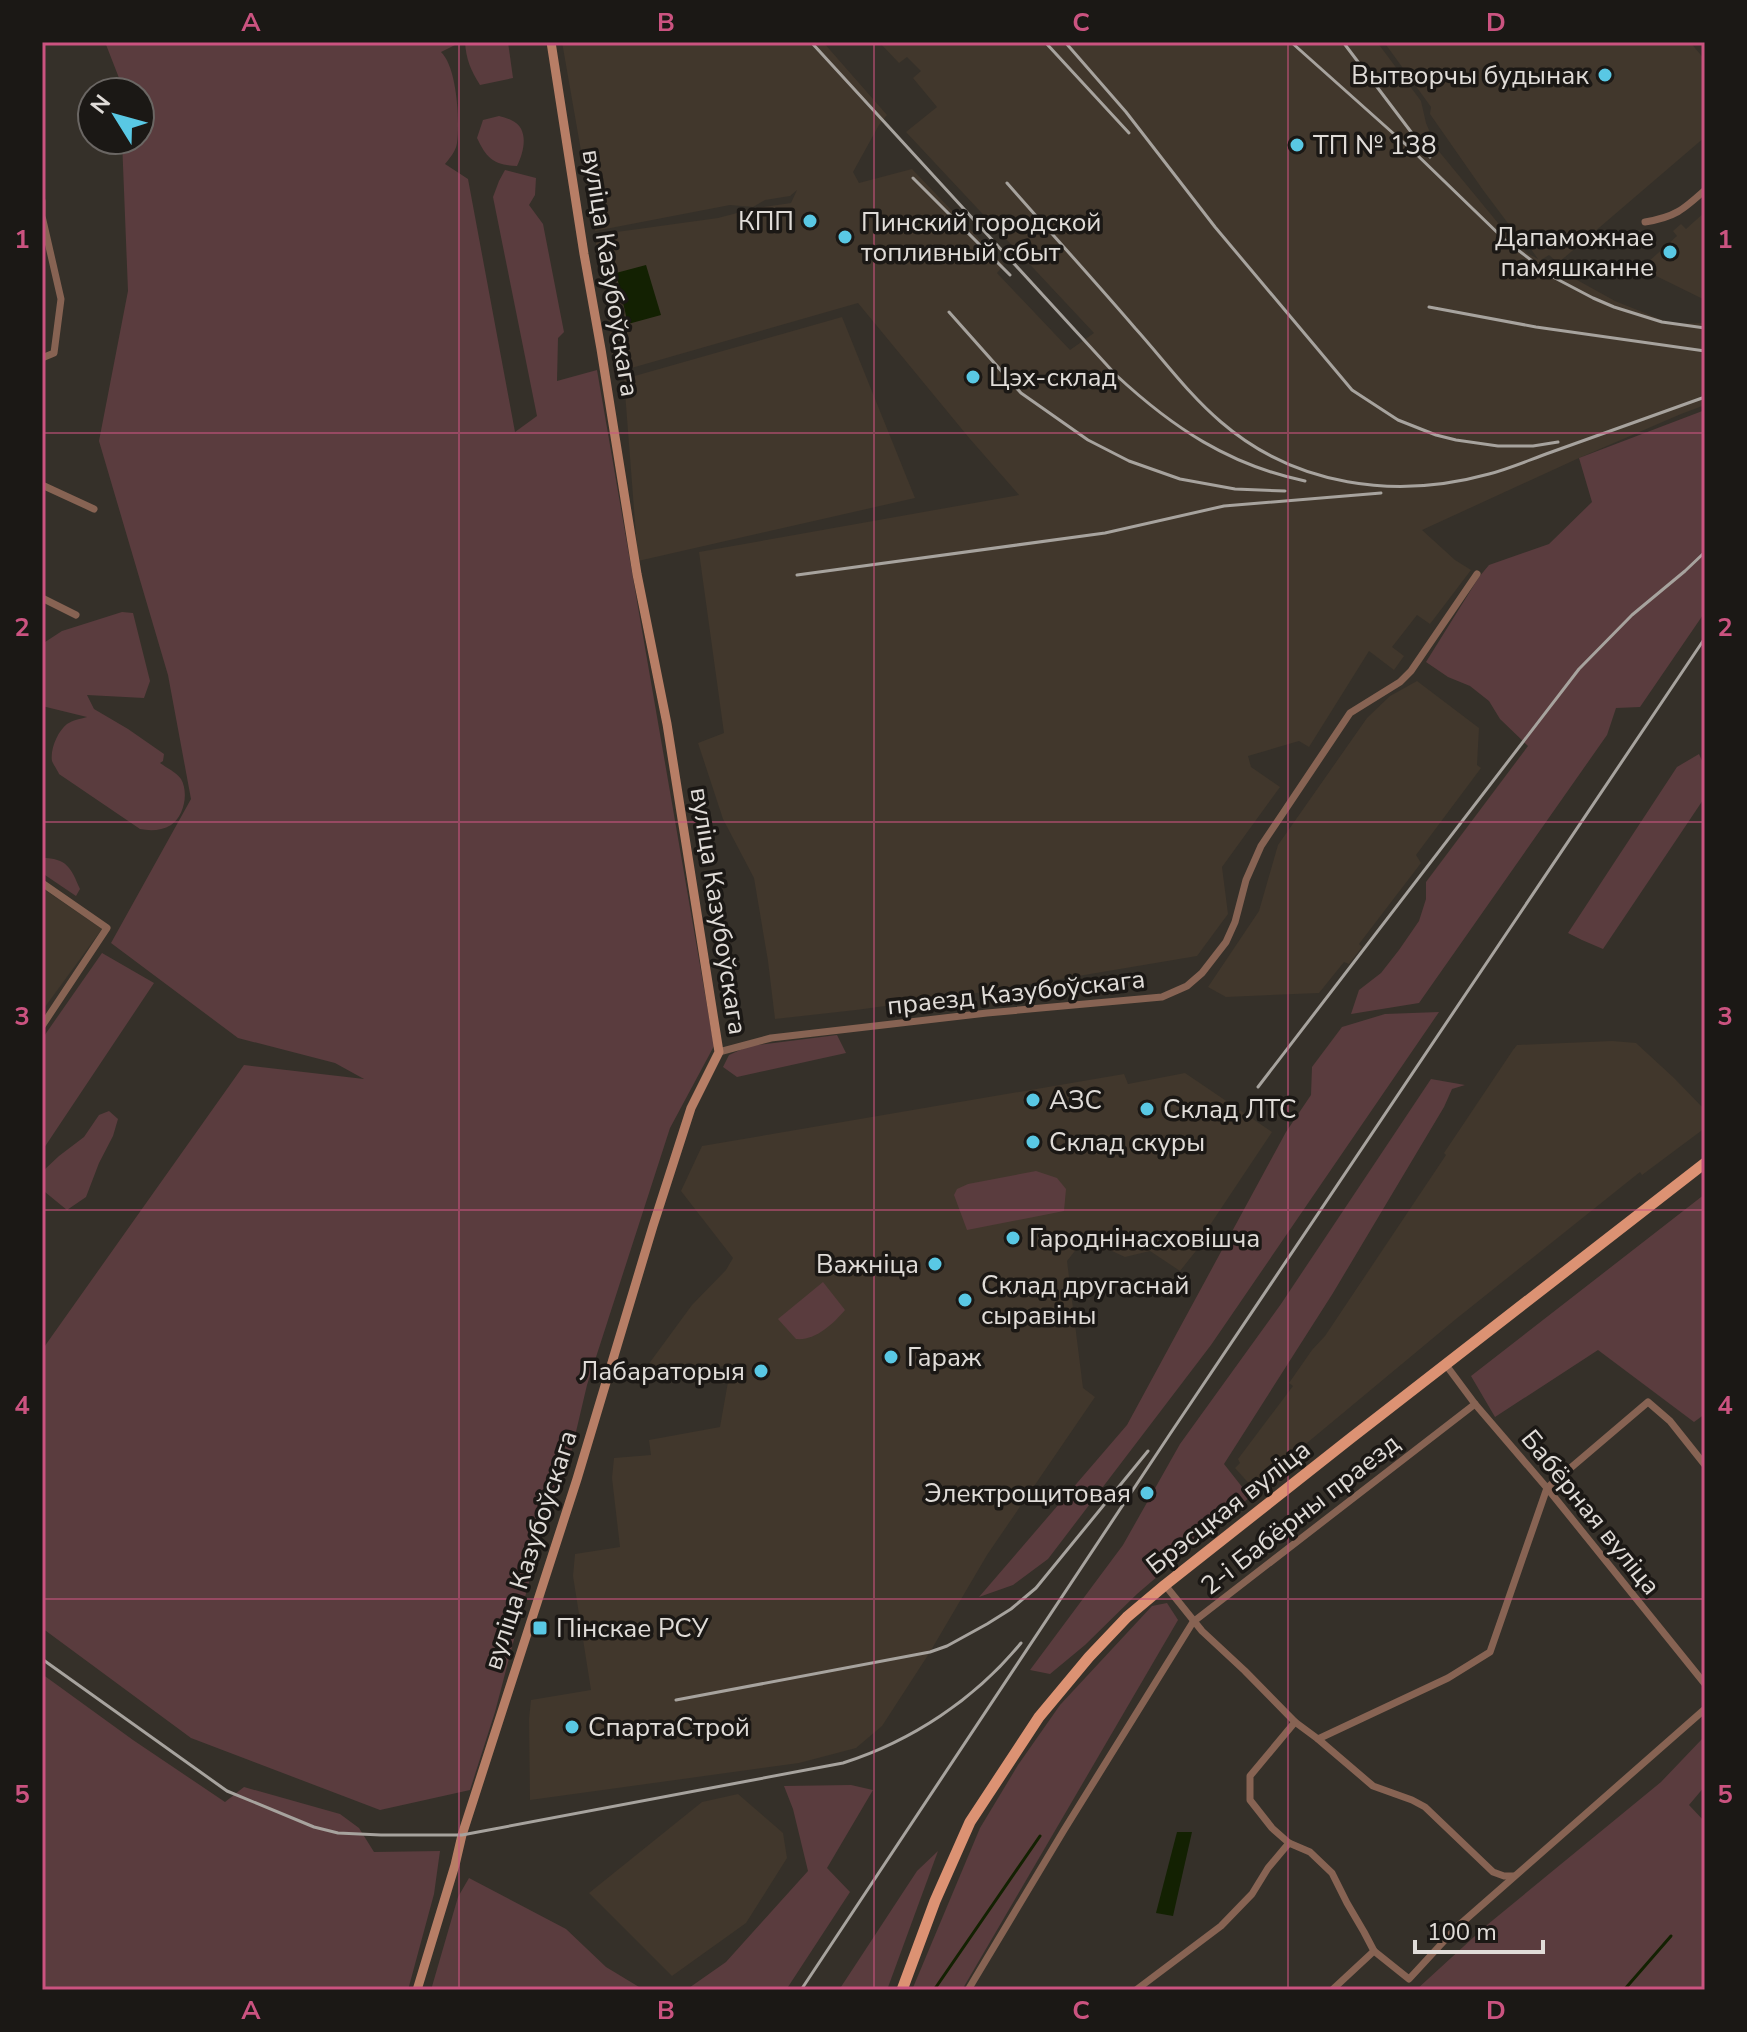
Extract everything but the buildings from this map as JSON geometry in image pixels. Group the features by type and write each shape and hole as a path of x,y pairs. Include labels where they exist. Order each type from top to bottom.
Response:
{"main road":[{"name":"Брэсцкая вуліца","path":"902,1990 935,1901 970,1822 1039,1717 1127,1617 1705,1163"}],"street":[{"name":"вуліца Казубоўскага","path":"417,1990 462,1835 577,1479 691,1108 719,1052 667,724 637,574 551,42"},
{"path":"1645,222 1679,213 1705,190"},
{"path":"42,201 42,216 61,299 54,353 42,358"},
{"path":"42,485 94,509"},
{"name":"праезд Казубоўскага","path":"719,1052 771,1038 1162,997 1187,986 1202,973 1226,942 1235,922 1246,880 1261,846 1350,713 1400,682 1411,671 1477,574"},
{"path":"42,598 76,615"},
{"path":"42,883 107,928 42,1026"},
{"name":"Бабёрная вуліца","path":"1446,1365 1705,1684"},
{"path":"1318,1739 1448,1678 1490,1652 1547,1488 1648,1402 1670,1421 1705,1465"},
{"name":"2-і Бабёрны праезд","path":"1475,1404 1193,1622 1295,1722 1373,1786 1425,1807 1493,1872 1514,1876"},
{"path":"968,1990 1193,1622 1165,1585"},
{"path":"1295,1722 1250,1776 1250,1800 1272,1828 1289,1843 1310,1852 1332,1873 1374,1951 1409,1979 1457,1927 1705,1709"},
{"path":"1136,1990 1221,1926 1252,1894 1289,1843"},
{"path":"1332,1990 1374,1951"}],"shaded area":[{"path":"105,42 461,42 441,52 451,69 458,122 456,146 445,164 468,179 515,432 537,416 493,197 505,170 536,178 535,195 529,205 543,224 564,332 558,338 557,381 597,370 714,1046 670,1128 587,1385 567,1470 548,1511 538,1523 541,1537 528,1548 535,1559 495,1712 470,1790 380,1810 191,1738 42,1628 42,1350 244,1065 364,1079 335,1063 238,1038 111,943 191,799 168,675 99,441 128,291 123,156 156,156 156,76 118,76"},
{"path":"465,42 508,42 513,78 480,85 466,54"},
{"path":"562,42 823,42 887,115 853,172 859,183 912,169 1004,265 997,273 1070,350 1094,333 906,132 937,107 913,78 921,71 907,57 899,63 879,42 1377,42 1421,101 1437,149 1498,223 1527,253 1538,259 1483,190 1430,114 1431,107 1384,42 1690,42 1705,60 1705,137 1558,263 1549,255 1541,260 1615,301 1672,324 1705,323 1705,405 1579,458 1422,530 1471,570 1430,624 1417,615 1392,647 1404,656 1394,670 1369,651 1309,747 1299,741 1248,756 1251,767 1280,787 1222,867 1228,914 1197,956 959,996 775,1019 754,878 723,819 698,743 724,733 699,552 1019,495 858,303 614,373 604,277 605,267 613,261 598,263 595,235 718,218 791,203 797,190 790,196 765,200 753,207 730,205 595,231"},
{"path":"499,116 517,124 523,134 522,154 517,166 492,160 477,138 483,120"},
{"path":"1705,212 1705,300 1646,271 1647,263 1677,236 1673,231 1681,224 1686,229"},
{"path":"646,265 661,315 628,324 616,273"},
{"path":"842,317 915,498 638,561 624,379"},
{"path":"1705,410 1705,612 1640,707 1616,708 1607,735 1419,1003 1351,1014 1359,990 1381,973 1419,921 1426,899 1426,882 1528,746 1500,719 1489,701 1470,686 1448,677 1426,662 1489,565 1549,544 1592,502 1579,458"},
{"path":"122,612 133,613 150,681 144,698 87,695 94,709 164,754 160,763 181,779 185,791 182,810 171,825 159,829 140,829 59,774 52,761 53,746 67,724 87,717 42,706 42,644 62,631"},
{"path":"1417,681 1479,728 1477,765 1481,768 1416,855 1421,863 1359,944 1362,947 1349,964 1344,962 1319,993 1226,997 1208,987 1259,911 1278,845 1367,718 1390,696"},
{"path":"1699,754 1705,767 1705,797 1603,949 1568,933 1677,767"},
{"path":"42,858 57,860 67,866 80,889 76,896 42,873"},
{"path":"42,888 102,929 42,1011"},
{"path":"102,953 154,983 42,1151 42,1039"},
{"path":"1439,1012 1211,1345 1048,1559 1013,1585 979,1597 1127,1425 1286,1132 1311,1095 1312,1067 1342,1027 1385,1014"},
{"path":"837,1035 846,1053 737,1077 723,1067 729,1055 749,1046"},
{"path":"1612,1041 1636,1043 1674,1078 1705,1110 1705,1128 1642,1175 1640,1172 1456,1319 1253,1488 1235,1468 1240,1463 1238,1459 1293,1386 1289,1383 1325,1336 1517,1045"},
{"path":"1185,1073 1272,1132 1200,1240 1199,1247 1180,1271 1150,1251 1125,1257 1089,1233 1067,1261 1083,1388 1095,1397 987,1555 882,1726 856,1748 799,1763 530,1800 531,1700 591,1690 573,1576 575,1554 620,1547 612,1478 614,1458 651,1455 649,1440 720,1427 731,1365 637,1380 692,1305 726,1270 733,1258 681,1191 702,1146 1124,1074 1128,1084"},
{"path":"1431,1079 1465,1085 1452,1089 1333,1293 1224,1464 1250,1497 1050,1674 1030,1670 1123,1545 1180,1444 1281,1304"},
{"path":"109,1111 118,1119 113,1136 86,1197 67,1210 45,1192 43,1171 84,1137 99,1115"},
{"path":"1036,1171 1057,1178 1066,1189 1064,1211 967,1230 954,1195 957,1189 968,1184"},
{"path":"1705,1194 1705,1414 1694,1422 1598,1350 1495,1417 1471,1376"},
{"path":"823,1282 845,1310 817,1334 796,1339 778,1319"},
{"path":"1167,1603 1178,1620 962,1990 912,1990 980,1828 1018,1765 1060,1705 1152,1606"},
{"path":"42,1674 225,1802 244,1787 340,1814 359,1828 374,1852 440,1851 434,1894 408,1990 42,1990"},
{"path":"1703,1738 1705,1786 1689,1805 1705,1822 1705,1990 1416,1990 1487,1925 1661,1782"},
{"path":"851,1785 873,1790 827,1868 850,1892 786,1990 686,1990 726,1962 808,1871 793,1809 784,1786"},
{"path":"738,1794 783,1833 787,1858 746,1923 672,1976 589,1893 702,1802"},
{"path":"1177,1832 1192,1832 1173,1916 1156,1913"},
{"path":"938,1851 887,1990 839,1990 917,1871"},
{"path":"469,1878 566,1929 606,1967 644,1990 431,1990 458,1897"}],"waterway":[{"path":"934,1990 1040,1836"},
{"path":"1624,1990 1671,1936"}],"railway":[{"path":"811,42 1116,375 1137,394 1203,442 1251,465 1305,481"},
{"path":"1045,42 1129,133"},
{"path":"1065,42 1126,112 1215,227 1352,390 1398,420 1436,435 1498,446 1558,442"},
{"path":"1291,42 1413,151 1505,240 1553,277 1614,307 1662,322 1705,328"},
{"path":"1343,42 1430,157"},
{"path":"913,178 1010,275"},
{"path":"1007,183 1209,411 1250,444 1281,461 1314,473 1348,482 1382,486 1454,482 1503,470 1705,397"},
{"path":"1429,307 1536,327 1705,351"},
{"path":"949,312 1021,393 1088,440 1129,461 1180,479 1235,489 1285,491"},
{"path":"797,575 1105,533 1224,506 1381,493"},
{"path":"1258,1087 1579,669 1632,615 1705,552"},
{"path":"801,1990 1705,638"},
{"path":"676,1700 930,1652 947,1646 1011,1609 1036,1588 1148,1451"},
{"path":"42,1659 227,1791 314,1827 338,1833 462,1835 843,1763 893,1743 941,1716 983,1682 1021,1643"}],"place":[{"name":"Вытворчы будынак","path":"1605,75"},
{"name":"ТП № 138","path":"1297,145"},
{"name":"КПП","path":"810,221"},
{"name":"Пинский городской топливный сбыт","path":"845,237"},
{"name":"Дапаможнае памяшканне","path":"1670,252"},
{"name":"Цэх-склад","path":"973,377"},
{"name":"АЗС","path":"1033,1100"},
{"name":"Склад ЛТС","path":"1147,1109"},
{"name":"Склад скуры","path":"1033,1142"},
{"name":"Гароднінасховішча","path":"1013,1238"},
{"name":"Важніца","path":"935,1264"},
{"name":"Склад другаснай сыравіны","path":"965,1300"},
{"name":"Гараж","path":"891,1357"},
{"name":"Лабараторыя","path":"761,1371"},
{"name":"Электрощитовая","path":"1147,1493"},
{"name":"Пінскае РСУ","path":"540,1628"},
{"name":"СпартаСтрой","path":"572,1727"}]}
